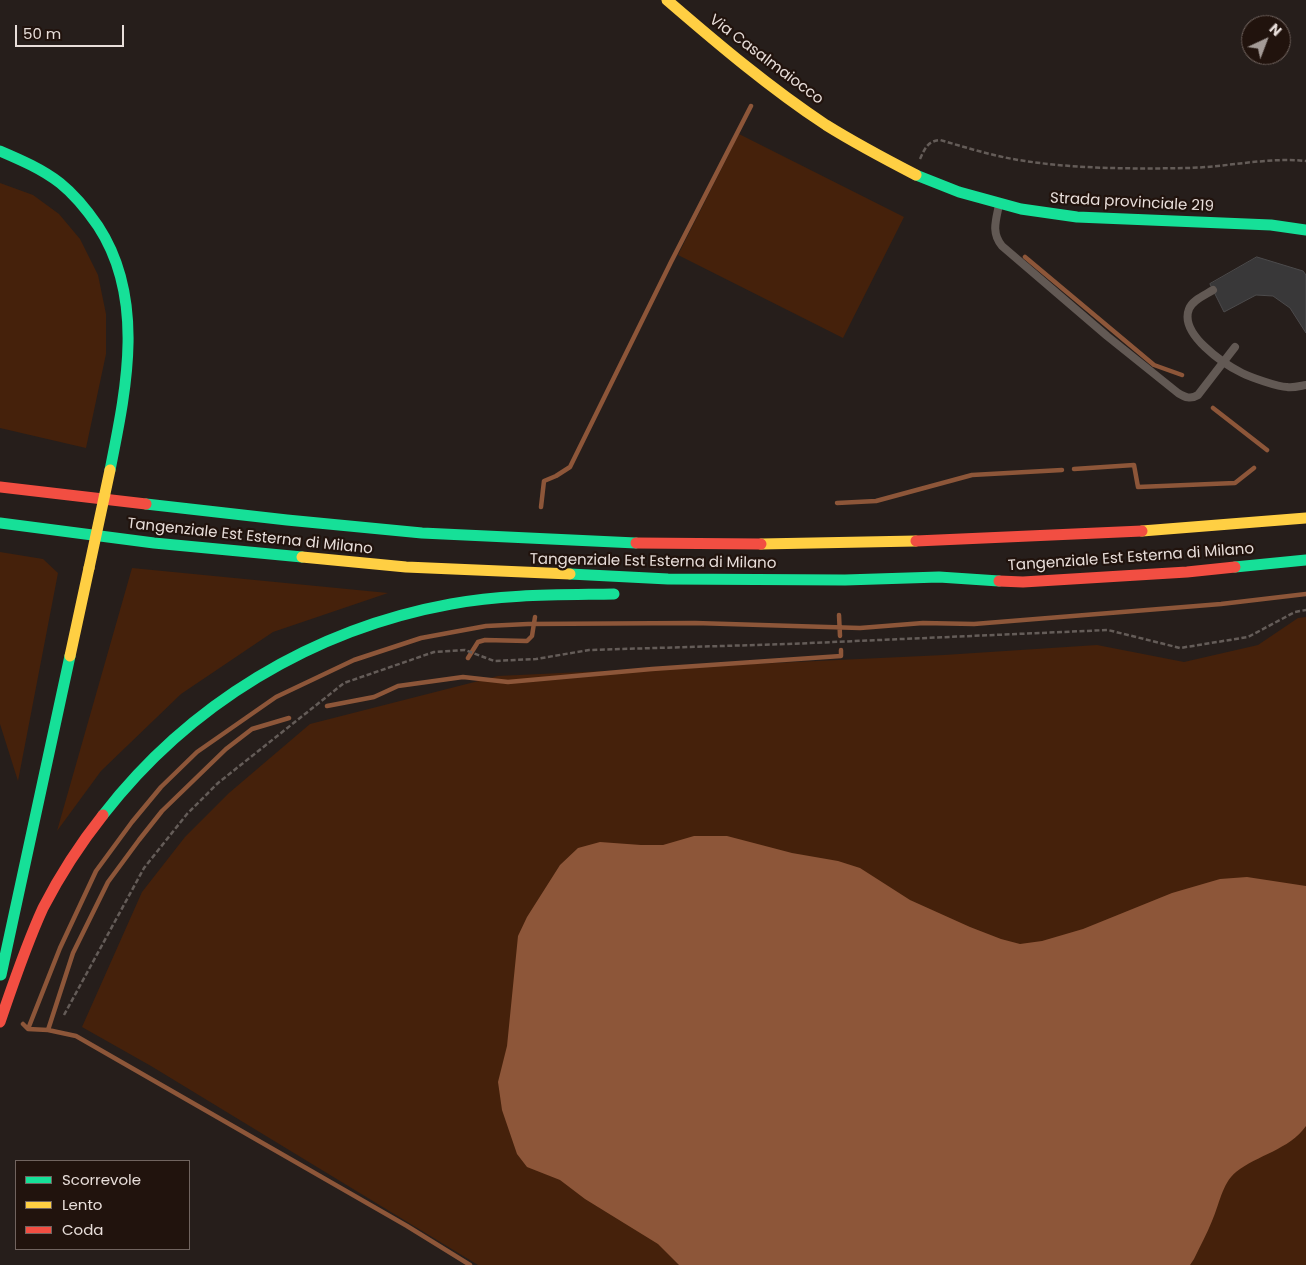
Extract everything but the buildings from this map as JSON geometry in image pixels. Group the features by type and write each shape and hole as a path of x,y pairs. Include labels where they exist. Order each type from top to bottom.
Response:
{"main road":[{"name":"Via Casalmaiocco","path":"667,0 728,53 825,124"},
{"name":"Strada provinciale 219","path":"825,124 919,177 999,204 1077,217 1271,225 1306,230"},
{"path":"0,151 30,164 56,180 78,199 98,223 113,251 122,276 128,303 130,338 128,372 110,470 0,981"},
{"path":"93,483 122,487"},
{"name":"Tangenziale Est Esterna di Milano","path":"0,487 287,520 422,533 576,542 723,545 817,544 1009,537 1159,529 1306,518"},
{"path":"171,495 287,520"},
{"name":"Tangenziale Est Esterna di Milano","path":"0,523 154,543 406,567 668,579 845,580 939,577 1023,582 1186,572 1306,560"},
{"path":"817,592 845,580"},
{"path":"0,1022 36,924 64,868 91,828 122,790 159,751 230,693 272,667 314,646 359,628 408,612 500,598 624,594"}],"lane":[{"path":"999,204 995,232 997,240 1002,246 1107,336 1187,398 1193,398 1203,389 1235,347"},
{"path":"1213,290 1193,302 1189,307 1188,322 1197,339 1208,350 1242,373 1286,387 1306,385"}],"path":[{"path":"912,157 919,161 926,146 932,141 940,140 1025,161 1072,165 1130,168 1190,168 1280,160 1306,161"},
{"path":"64,1015 144,868 187,814 218,783 344,683 434,652 465,650 494,661 536,659 589,650 788,644 1108,630 1180,648 1248,637 1295,612 1306,610"}],"shaded area":[{"path":"739,134 904,217 843,338 678,255"},
{"path":"0,183 33,195 59,214 80,239 98,275 106,314 106,354 86,448 0,428"},
{"path":"0,552 43,559 58,573 18,781 0,724"},
{"path":"132,568 388,593 273,632 181,694 101,771 57,831"},
{"path":"1306,617 1306,1265 478,1265 151,1066 82,1027 142,892 185,837 229,793 310,724 498,676 944,655 1097,645 1184,662 1258,645 1298,618"},
{"path":"694,836 727,836 792,853 838,861 860,868 910,900 970,927 1020,944 1042,941 1083,929 1172,893 1220,879 1247,877 1306,886 1306,1126 1291,1141 1244,1166 1231,1177 1224,1188 1208,1231 1190,1265 679,1265 658,1244 585,1199 560,1180 527,1167 517,1154 502,1110 498,1082 507,1046 518,936 527,917 560,865 578,848 600,842 663,845"}],"waterway":[{"path":"541,507 544,481 570,467 671,262 751,106"},
{"path":"1025,257 1154,365 1182,375"},
{"path":"1213,408 1267,450"},
{"path":"1074,469 1134,465 1138,487 1235,483 1254,468"},
{"path":"837,503 876,501 972,475 1062,470"},
{"path":"28,1029 60,948 96,871 132,822 161,787 197,752 276,697 354,660 421,638 486,626 695,623 860,628 923,623 974,624 1221,604 1306,594"},
{"path":"839,615 840,636"},
{"path":"468,658 478,642 485,640 527,641 532,636 535,617"},
{"path":"327,706 374,697 398,686 463,677 508,682 652,669 841,656 841,650"},
{"path":"48,1030 73,953 108,882 139,840 162,811 226,749 252,729 289,718"},
{"path":"23,1024 28,1029 48,1030 76,1036 407,1226 470,1265"}],"traffic: fast":[{"path":"0,151 39,169 65,188 94,220 113,254 122,284 127,314 128,345 122,408 110,470"},
{"path":"916,175 959,192 1021,209 1077,217 1271,225 1306,230"},
{"path":"146,504 422,533 636,543"},
{"path":"0,523 154,543 302,557"},
{"path":"1235,567 1306,560"},
{"path":"570,574 668,579 845,580 939,577 999,581"},
{"path":"103,815 137,775 174,739 215,706 258,677 303,652 350,632 400,616 451,604 512,597 614,594"},
{"path":"1,975 70,656"}],"traffic: slow":[{"path":"667,0 705,33 805,111 848,138 916,175"},
{"path":"89,568 110,470"},
{"path":"1142,531 1306,518"},
{"path":"761,544 916,541"},
{"path":"302,557 406,567 570,574"},
{"path":"70,656 89,568"}],"traffic: jam":[{"path":"0,487 146,504"},
{"path":"916,541 1142,531"},
{"path":"636,543 761,544"},
{"path":"999,581 1023,582 1187,572 1235,567"},
{"path":"0,1022 25,950 43,908 71,860 103,815"}]}
